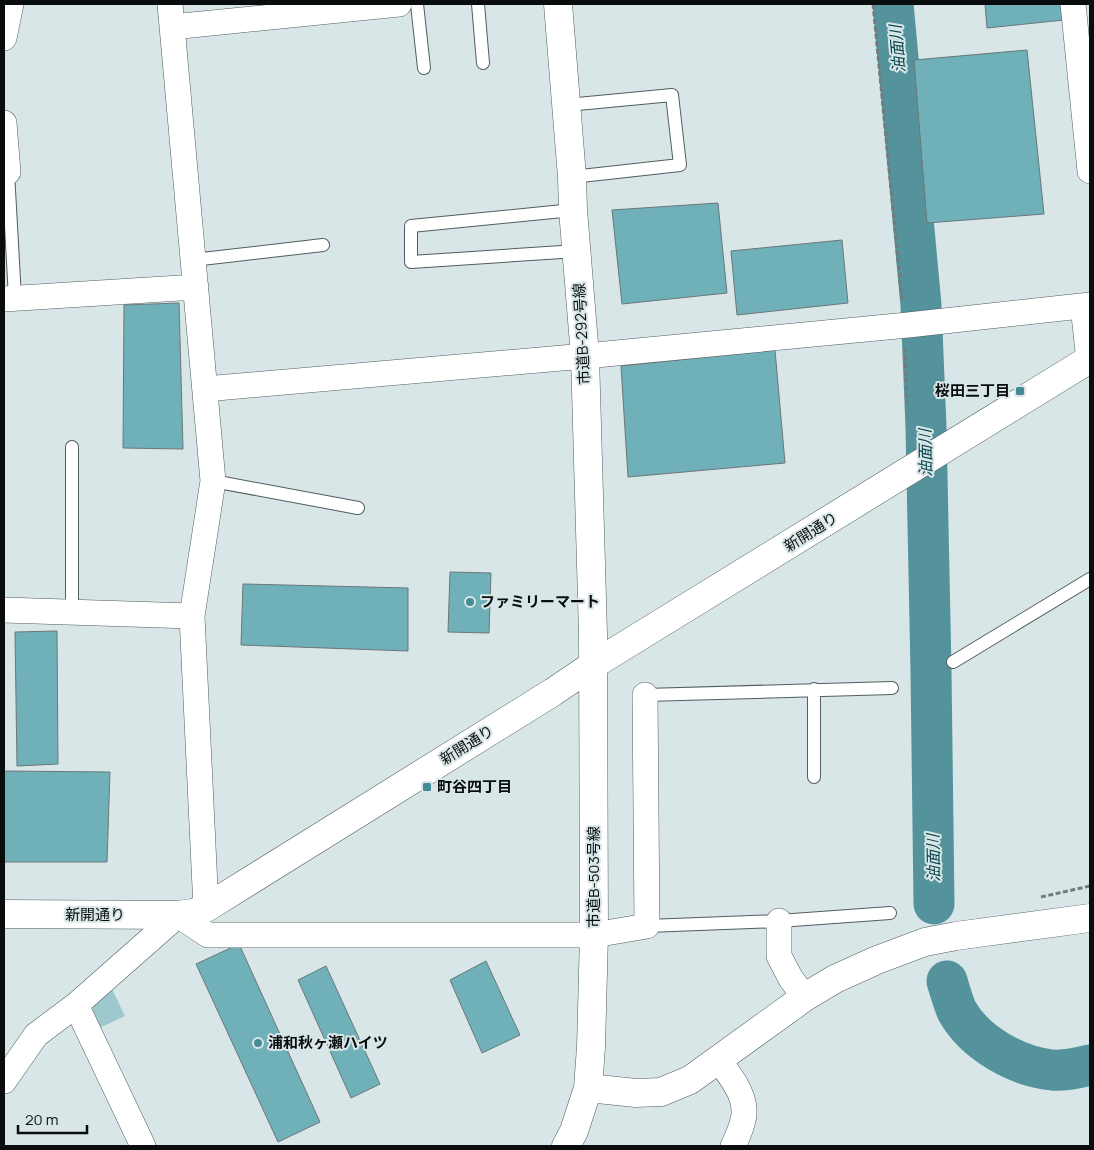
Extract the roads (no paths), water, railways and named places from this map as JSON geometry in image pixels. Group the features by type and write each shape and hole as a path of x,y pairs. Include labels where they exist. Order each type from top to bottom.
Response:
{"street":[{"path":"4,38 11,4"},
{"path":"206,908 192,616 214,481 171,16 399,4"},
{"name":"市道B-292号線","path":"558,4 585,356 593,665"},
{"path":"1073,4 1090,171"},
{"path":"4,123 6,171"},
{"path":"9,298 196,287"},
{"path":"205,389 585,356 1087,306 1089,359"},
{"name":"新開通り","path":"4,914 178,915 193,913 206,908 553,692 593,665 1089,359"},
{"path":"4,610 192,616"},
{"name":"市道B-503号線","path":"566,1146 574,1130 588,1088 591,1046 594,936 593,665"},
{"path":"4,1081 36,1035 76,1005 178,915 208,934 594,936 647,926 645,695"},
{"path":"588,1088 636,1093 661,1092 690,1080 805,997 835,978 925,942 1090,918"},
{"path":"779,921 779,956 791,979 805,997"},
{"path":"76,1005 143,1146"},
{"path":"718,1059 743,1100 744,1118 751,1146"},
{"path":"733,1146 744,1118"}],"lane":[{"path":"418,4 424,68"},
{"path":"478,4 483,63"},
{"path":"567,105 672,95 680,165 572,177"},
{"path":"6,171 9,298"},
{"path":"574,210 411,226 412,262 577,250"},
{"path":"193,260 323,244"},
{"path":"72,447 72,612"},
{"path":"214,481 358,508"},
{"path":"953,662 1090,579"},
{"path":"645,695 892,688"},
{"path":"814,689 814,777"},
{"path":"647,926 779,921 890,912"}],"waterway":[{"name":"油面川","path":"893,4 921,305 926,427 934,904"},
{"name":"油面川","path":"947,981 957,1011 965,1023 985,1043 998,1051 1024,1064 1038,1068 1066,1070 1090,1065"}],"place":[{"name":"桜田三丁目","path":"1020,391"},
{"name":"ファミリーマート","path":"470,602"},
{"name":"町谷四丁目","path":"427,787"},
{"name":"浦和秋ヶ瀬ハイツ","path":"258,1043"}]}
